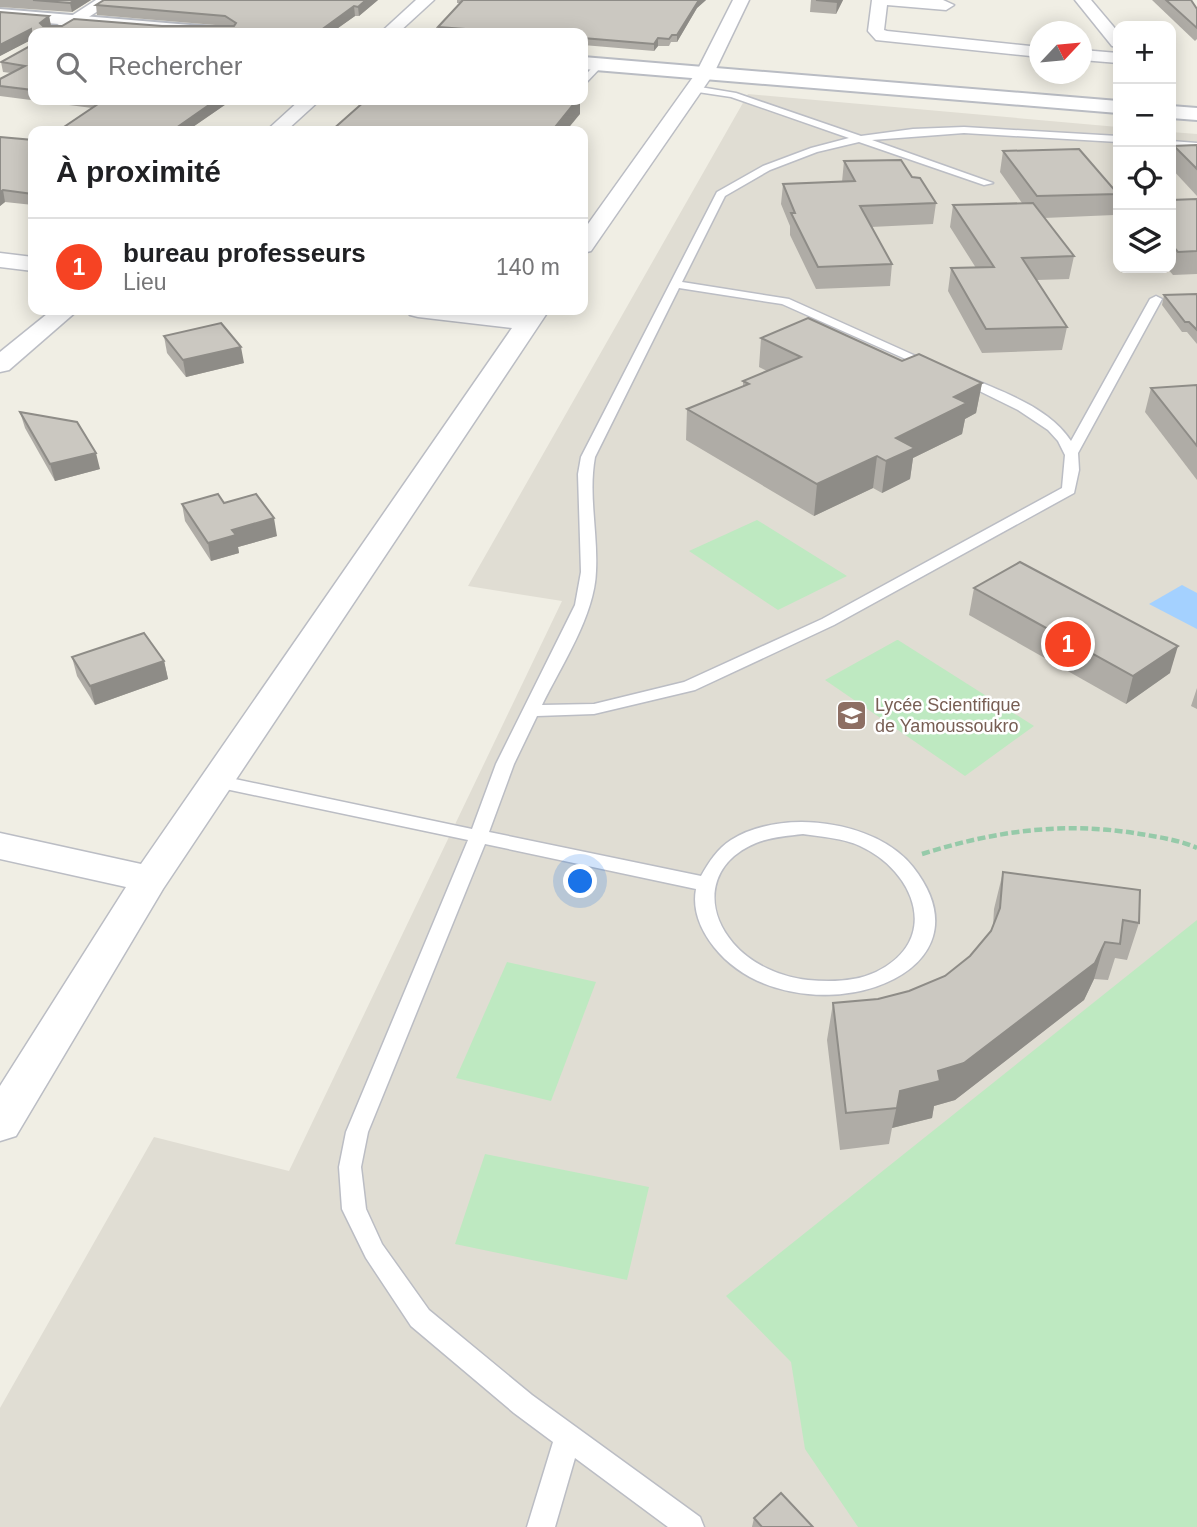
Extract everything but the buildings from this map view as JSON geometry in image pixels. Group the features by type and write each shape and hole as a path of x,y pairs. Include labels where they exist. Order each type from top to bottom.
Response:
{"street":[{"path":"61,28 107,0"},
{"path":"394,28 426,0"},
{"path":"588,239 699,81 741,0"},
{"path":"982,48 945,2 880,0 876,31 882,36 982,48 1029,51"},
{"path":"1083,0 1113,37"},
{"path":"0,14 168,28"},
{"path":"1092,56 1113,58"},
{"path":"591,64 699,81 1113,107"},
{"path":"281,126 305,105"},
{"path":"1176,112 1197,114"},
{"path":"0,260 28,263"},
{"path":"0,365 60,315"},
{"path":"514,315 533,316"},
{"path":"0,1124 150,879 533,316"},
{"path":"0,846 150,879"}],"lane":[{"path":"699,81 988,183"},
{"path":"690,1527 523,1404 420,1318 374,1251 354,1209 351,1167 357,1132 479,835 505,764 583,605 589,572 585,474 588,457 721,194 771,165 860,138 915,130 965,129 1113,139"},
{"path":"1176,144 1197,146"},
{"path":"675,284 785,301 1006,399 1054,428 1072,452"},
{"path":"530,711 594,709 690,686 828,622 1069,489 1072,452 1156,299"},
{"path":"216,781 706,884"},
{"path":"803,828 838,832 871,844 898,862 916,883 926,907 925,932 914,954 891,973 862,985 828,989 792,986 758,974 731,955 713,933 704,908 706,884 718,861 740,843 770,832 803,828"},
{"path":"541,1527 568,1437"}],"path":[{"path":"898,862 983,836 1020,828 1068,825 1123,830 1186,843 1197,848"}],"shaded area":[{"name":"Lycée Scientifique de Yamoussoukro","path":"748,94 1113,127 1113,273 1176,273 1176,132 1197,134 1197,1527 0,1527 0,1408 154,1137 289,1171 562,601 468,586"}],"green space":[{"path":"757,520 847,576 778,610 689,551"},
{"path":"898,640 1034,726 965,776 825,680"},
{"path":"1197,920 1197,1527 858,1527 805,1449 791,1362 726,1296"},
{"path":"507,962 596,982 551,1101 456,1078"},
{"path":"485,1154 649,1187 627,1280 455,1244"}],"water":[{"path":"1182,585 1197,593 1197,629 1149,604"}],"place":[{"name":"bureau professeurs","path":"1068,644"},
{"name":"Lycée Scientifique de Yamoussoukro","path":"852,715"}]}
